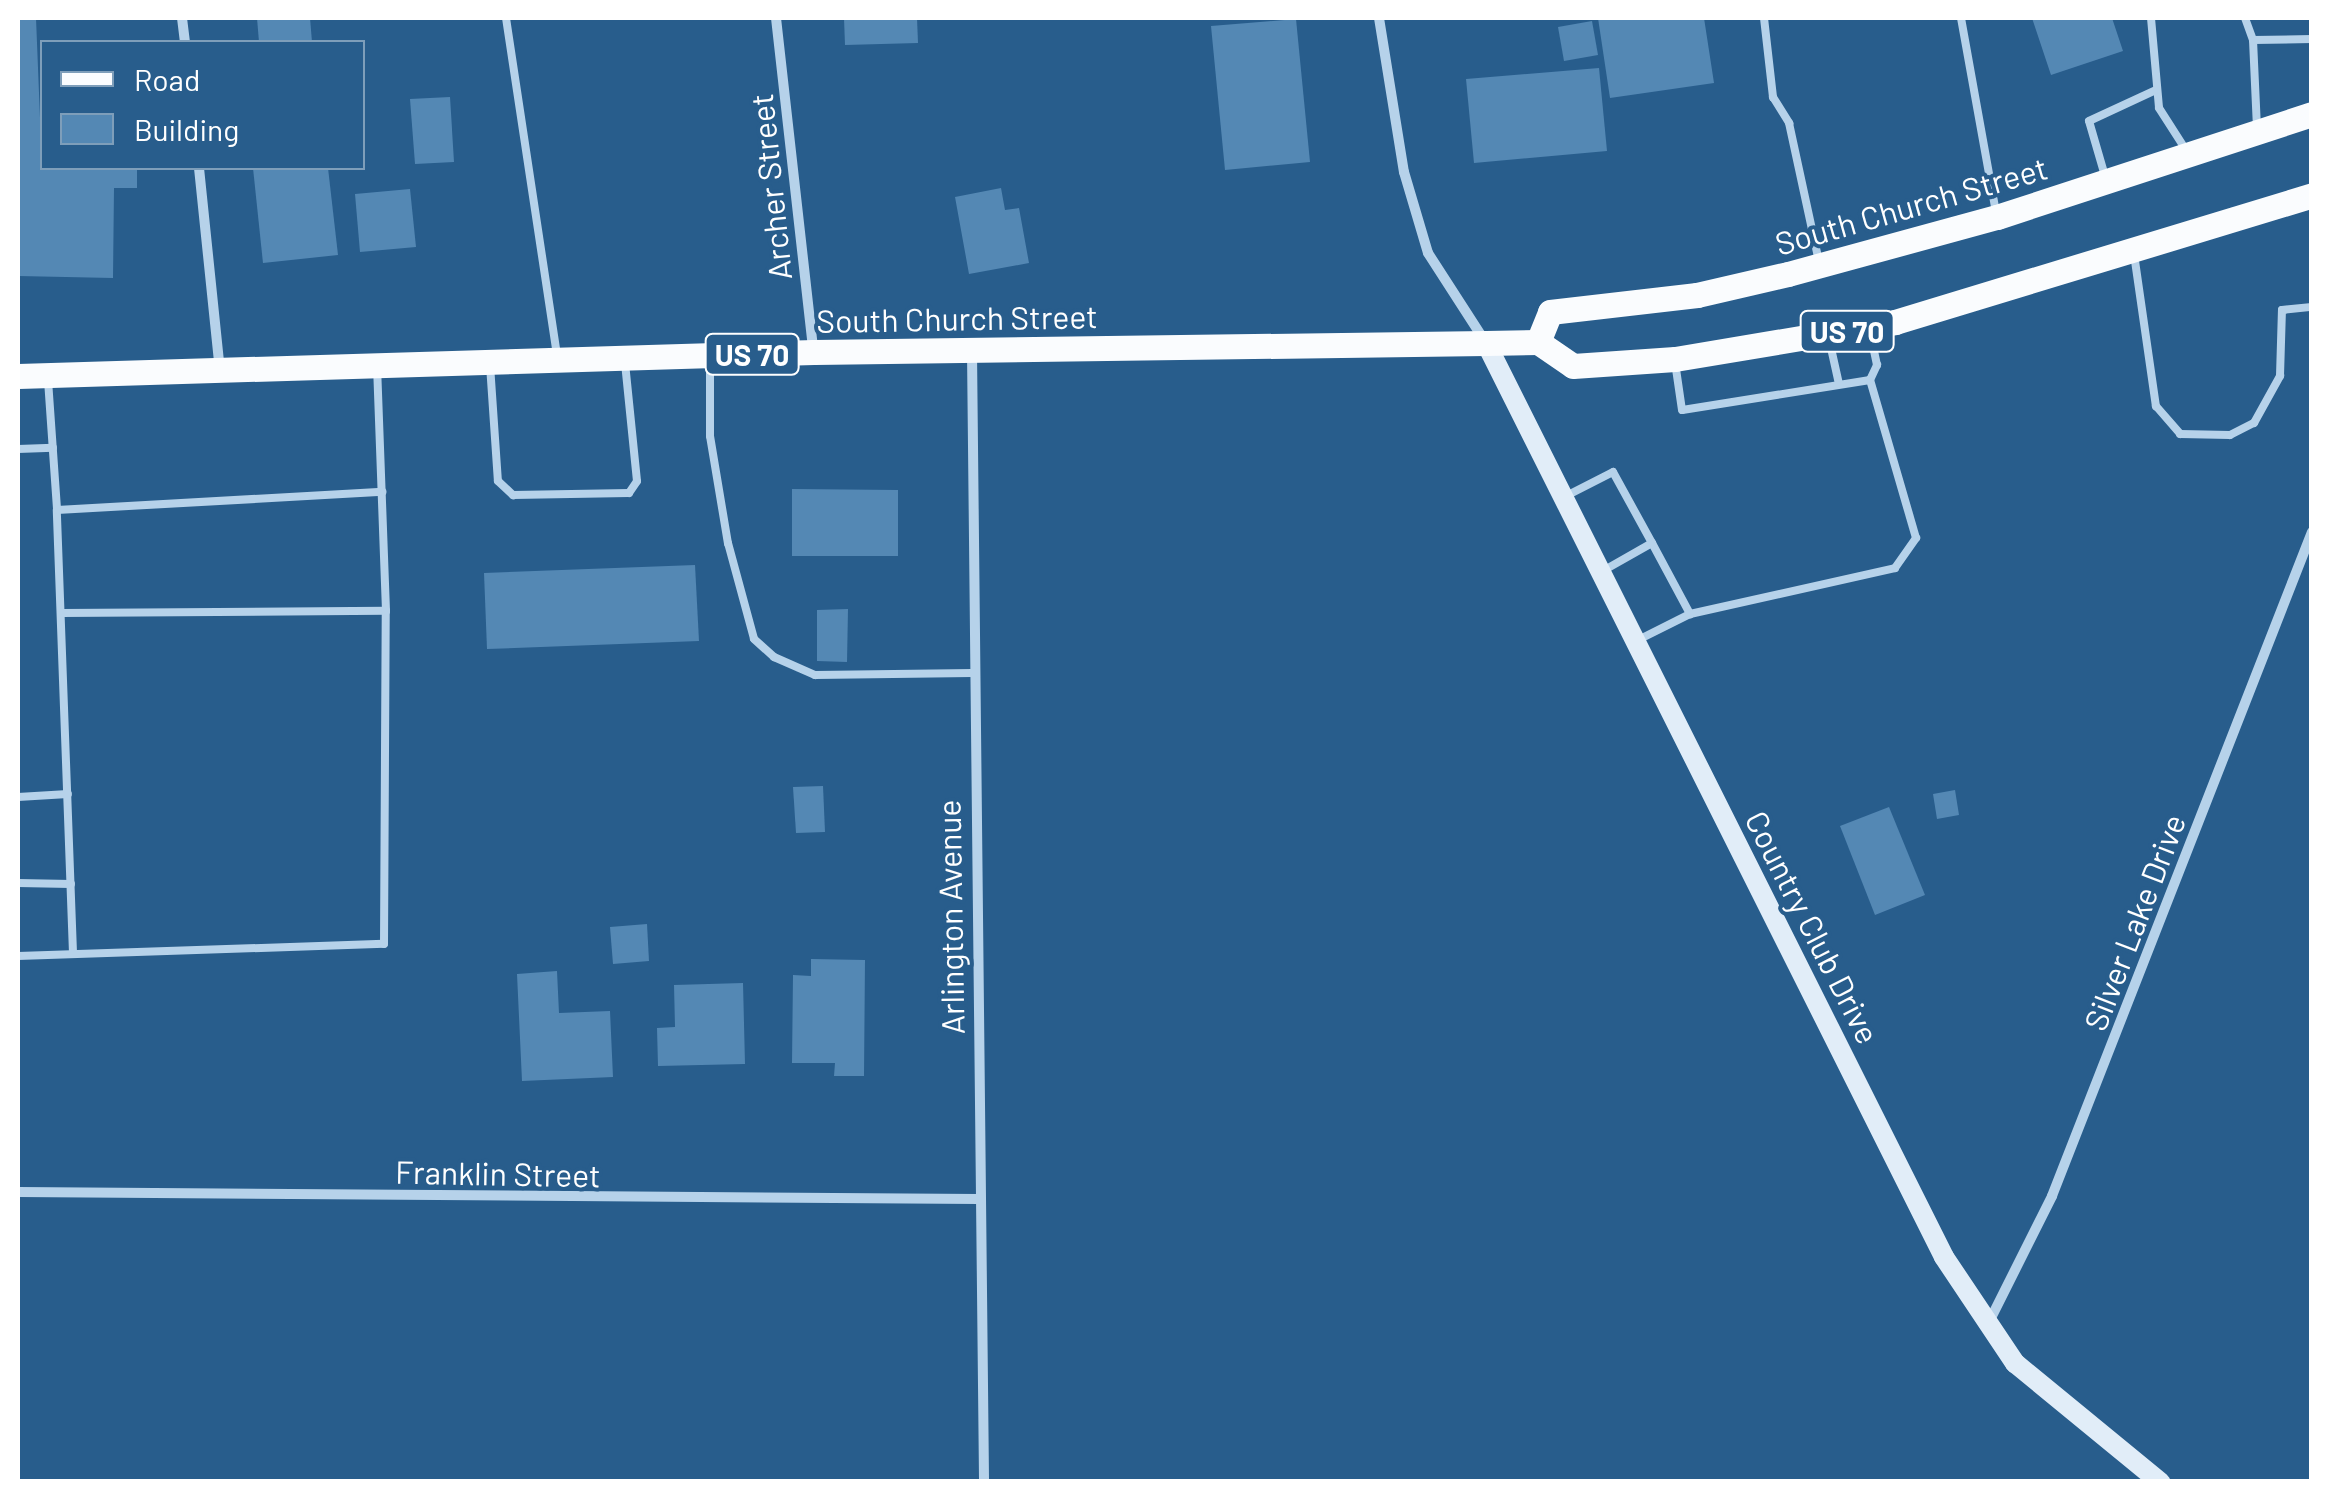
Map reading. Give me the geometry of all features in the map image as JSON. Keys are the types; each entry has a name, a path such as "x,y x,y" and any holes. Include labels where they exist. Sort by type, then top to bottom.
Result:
{"main road":[{"name":"South Church Street","path":"1538,342 1550,312 1698,296 1820,266 1996,217 2312,114"},
{"name":"South Church Street","path":"18,376 814,352 1538,342 1573,366 1675,359 1869,327 2312,195"}],"street":[{"name":"Archer Street","path":"776,18 814,352"},
{"path":"1379,18 1404,172 1428,253 1486,343"},
{"path":"199,170 220,370"},
{"name":"Country Club Drive","path":"1486,343 1944,1258 1987,1325 2044,1391 2160,1482"},
{"name":"Arlington Avenue","path":"972,351 972,672 984,1482"},
{"name":"Silver Lake Drive","path":"1987,1325 2052,1196 2312,532"},
{"name":"Franklin Street","path":"18,1192 978,1199"}],"lane":[{"path":"506,18 558,360"},
{"path":"1764,18 1772,97 1788,124 1820,266"},
{"path":"1962,18 1996,217"},
{"path":"2151,18 2159,108 2188,154"},
{"path":"2245,18 2253,40 2258,132"},
{"path":"2253,40 2312,38"},
{"path":"2107,181 2090,121 2156,90"},
{"path":"2134,249 2156,406 2180,434 2230,436 2254,423 2280,376 2282,310 2312,308"},
{"path":"1636,641 1690,614 1895,568 1916,538 1870,380 1876,365 1869,327"},
{"path":"1828,335 1839,384"},
{"path":"710,355 710,436 728,543 754,639 774,657 816,675 972,672"},
{"path":"490,362 498,481 513,495 629,493 637,481 625,358"},
{"path":"1675,359 1682,410 1870,380"},
{"path":"18,956 384,944 386,611 377,366"},
{"path":"47,376 57,510 73,952"},
{"path":"18,450 53,448"},
{"path":"1564,497 1613,472 1690,614"},
{"path":"57,510 382,492"},
{"path":"1602,572 1652,542"},
{"path":"60,613 386,611"},
{"path":"18,797 68,794"},
{"path":"18,883 71,884"}],"building":[{"path":"18,18 36,18 40,170 137,170 137,188 114,188 113,278 18,276"},
{"path":"257,18 310,18 312,40 259,40"},
{"path":"844,18 917,18 918,43 845,45"},
{"path":"1598,18 1704,18 1714,83 1610,98"},
{"path":"2032,18 2112,18 2123,51 2051,75"},
{"path":"1296,19 1310,162 1225,170 1211,26"},
{"path":"1592,21 1598,55 1564,61 1558,27"},
{"path":"1599,68 1607,151 1474,163 1466,79"},
{"path":"450,97 454,162 415,164 410,99"},
{"path":"253,170 328,170 338,255 263,263"},
{"path":"1001,188 1005,210 1019,208 1029,263 969,274 955,197"},
{"path":"410,189 416,247 360,252 355,194"},
{"path":"792,489 898,490 898,556 792,556"},
{"path":"695,565 699,641 487,649 484,573"},
{"path":"848,609 847,662 817,661 817,610"},
{"path":"823,786 825,832 796,833 793,787"},
{"path":"1955,790 1959,815 1937,819 1933,794"},
{"path":"1889,807 1925,895 1875,915 1840,826"},
{"path":"647,924 649,961 613,964 610,927"},
{"path":"811,959 865,960 864,1076 834,1076 835,1063 792,1063 793,975 811,976"},
{"path":"557,971 559,1013 610,1011 613,1077 522,1081 517,974"},
{"path":"743,983 745,1064 658,1066 657,1028 675,1027 674,985"}]}
